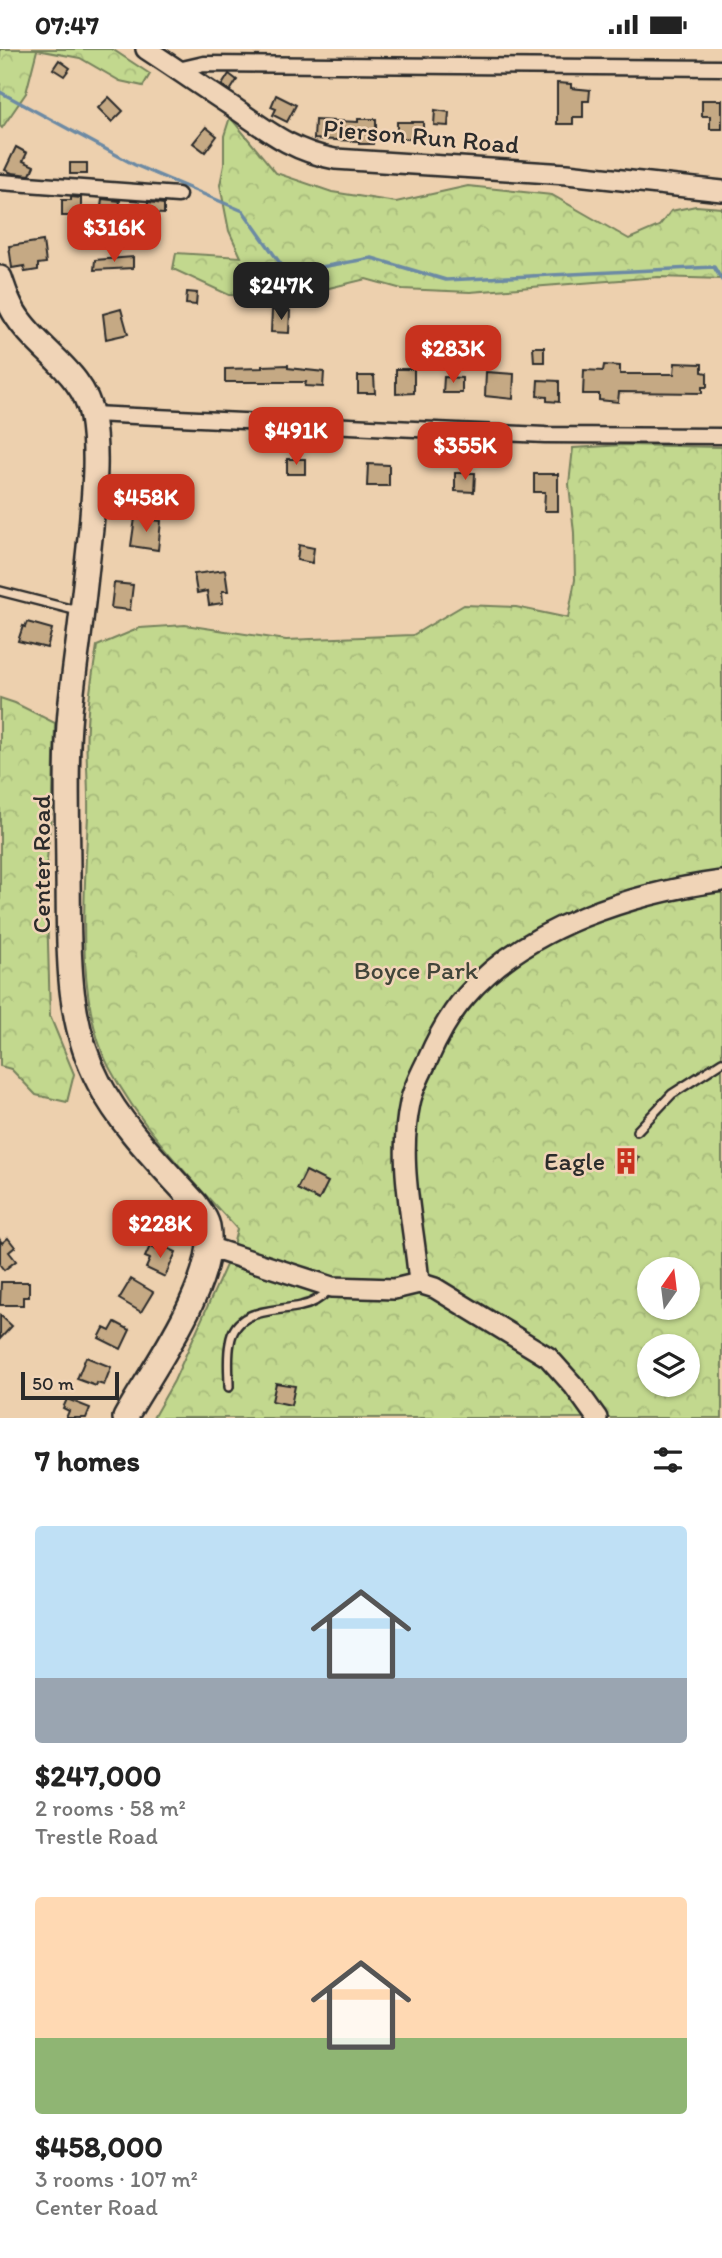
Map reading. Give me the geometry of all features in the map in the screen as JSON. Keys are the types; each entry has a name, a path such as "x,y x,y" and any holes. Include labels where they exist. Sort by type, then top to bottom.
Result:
{"main road":[{"name":"Center Road","path":"0,278 19,321 69,373 92,414 96,447 82,612 69,714 69,961 73,1004 87,1058 99,1084 120,1118 204,1215 208,1227 205,1271 192,1303 125,1418"}],"street":[{"name":"Pierson Run Road","path":"146,49 272,134 313,155 335,159 567,174 722,191"},
{"path":"178,70 204,64 722,68"},
{"path":"0,182 178,195"},
{"path":"92,414 545,435 722,436"},
{"path":"419,1283 408,1209 405,1161 410,1103 441,1029 466,996 488,974 521,949 588,915 647,896 722,881"},
{"path":"208,1247 332,1287 394,1289 419,1283 435,1288 548,1357 574,1386 597,1418"}],"lane":[{"path":"0,591 82,612"},
{"path":"637,1131 672,1094 722,1062"},
{"path":"229,1387 230,1341 235,1327 249,1315 302,1306 321,1299 332,1287"}],"green space":[{"path":"0,49 112,49 150,74 143,86 120,81 80,58 37,50 26,93 2,128"},
{"path":"230,117 276,173 332,192 396,202 468,186 552,195 629,239 659,226 671,211 696,206 722,208 722,279 658,277 470,292 402,289 366,279 296,296 229,295 173,269 176,253 241,257 229,231 220,185 224,165 224,136"},
{"name":"Boyce Park","path":"624,445 722,447 722,1418 153,1418 174,1381 231,1254 237,1229 151,1132 109,1067 98,1040 86,978 84,944 87,736 97,646 140,628 185,625 286,640 413,635 464,605 516,607 568,618 575,580 569,484 573,448"},
{"path":"0,698 55,723 53,793 46,871 50,1016 74,1074 67,1102 36,1095 11,1069 0,1066"}],"building":[{"path":"59,60 70,68 64,76 53,69"},
{"path":"229,74 237,80 230,91 222,85"},
{"path":"557,83 590,90 589,101 583,101 583,117 573,117 573,124 557,124"},
{"path":"276,95 296,105 287,122 273,115 276,109 271,107"},
{"path":"109,97 123,111 112,122 98,108"},
{"path":"702,100 722,100 722,129 710,129 710,116 702,116"},
{"path":"435,110 449,112 448,126 434,125"},
{"path":"358,119 376,119 376,140 373,140 373,144 314,139 315,120 358,122"},
{"path":"397,122 423,122 423,133 418,133 418,139 400,139"},
{"path":"206,127 217,136 205,152 193,143"},
{"path":"16,147 27,153 23,161 34,166 30,175 5,170"},
{"path":"70,163 87,163 87,174 70,174"},
{"path":"71,197 81,198 81,216 62,216 62,200 71,200"},
{"path":"102,199 120,201 118,216 100,214"},
{"path":"148,202 164,204 164,214 147,213"},
{"path":"43,241 46,263 38,264 38,270 25,272 24,266 12,268 9,246"},
{"path":"133,257 133,268 94,270 95,260"},
{"path":"187,292 197,293 196,305 186,304"},
{"path":"121,309 128,334 106,339 103,314"},
{"path":"272,310 290,311 289,333 271,332"},
{"path":"408,334 426,334 425,357 408,356"},
{"path":"533,347 544,347 544,362 534,362"},
{"path":"675,363 702,364 702,372 707,373 707,387 702,387 702,393 619,392 618,402 599,400 599,394 583,394 584,370 603,371 604,365 620,366 620,374 674,374"},
{"path":"288,365 288,368 324,372 323,387 305,386 306,382 225,382 225,369"},
{"path":"396,369 414,369 414,393 396,394"},
{"path":"486,372 514,374 513,399 485,396"},
{"path":"358,376 374,376 375,393 358,393"},
{"path":"444,377 462,378 462,393 443,393"},
{"path":"538,380 559,381 559,402 547,401 547,397 537,396"},
{"path":"287,459 305,459 305,474 287,474"},
{"path":"368,464 389,465 389,486 367,486"},
{"path":"455,473 475,473 474,492 455,491"},
{"path":"534,474 558,474 558,511 544,511 545,492 534,492"},
{"path":"135,518 161,521 158,550 131,546"},
{"path":"299,545 314,548 312,563 297,560"},
{"path":"225,570 228,591 222,591 223,603 209,605 207,591 197,593 194,574"},
{"path":"114,583 133,585 130,610 111,608"},
{"path":"27,622 52,629 47,648 18,641"},
{"name":"Eagle","path":"619,1150 639,1157 633,1173 613,1166"},
{"path":"306,1171 328,1182 319,1200 297,1189"},
{"path":"8,1238 15,1247 9,1252 16,1261 4,1270 0,1265 0,1240 2,1243"},
{"path":"159,1244 176,1252 165,1277 146,1268 150,1259 145,1257 150,1246 156,1249"},
{"path":"131,1279 153,1292 141,1312 119,1299"},
{"path":"1,1282 29,1282 29,1297 23,1297 23,1305 0,1305"},
{"path":"0,1315 12,1326 0,1339"},
{"path":"115,1322 130,1330 121,1349 99,1338 104,1328 110,1331"},
{"path":"86,1357 111,1367 104,1385 97,1383 96,1386 77,1379"},
{"path":"276,1383 295,1386 291,1405 272,1401"},
{"path":"67,1399 90,1408 86,1418 66,1418 69,1411 63,1408"}],"waterway":[{"path":"0,92 135,165 243,211 287,273 372,258 446,280 714,267 722,280"}],"place":[{"name":"Eagle","path":"626,1161"}]}
